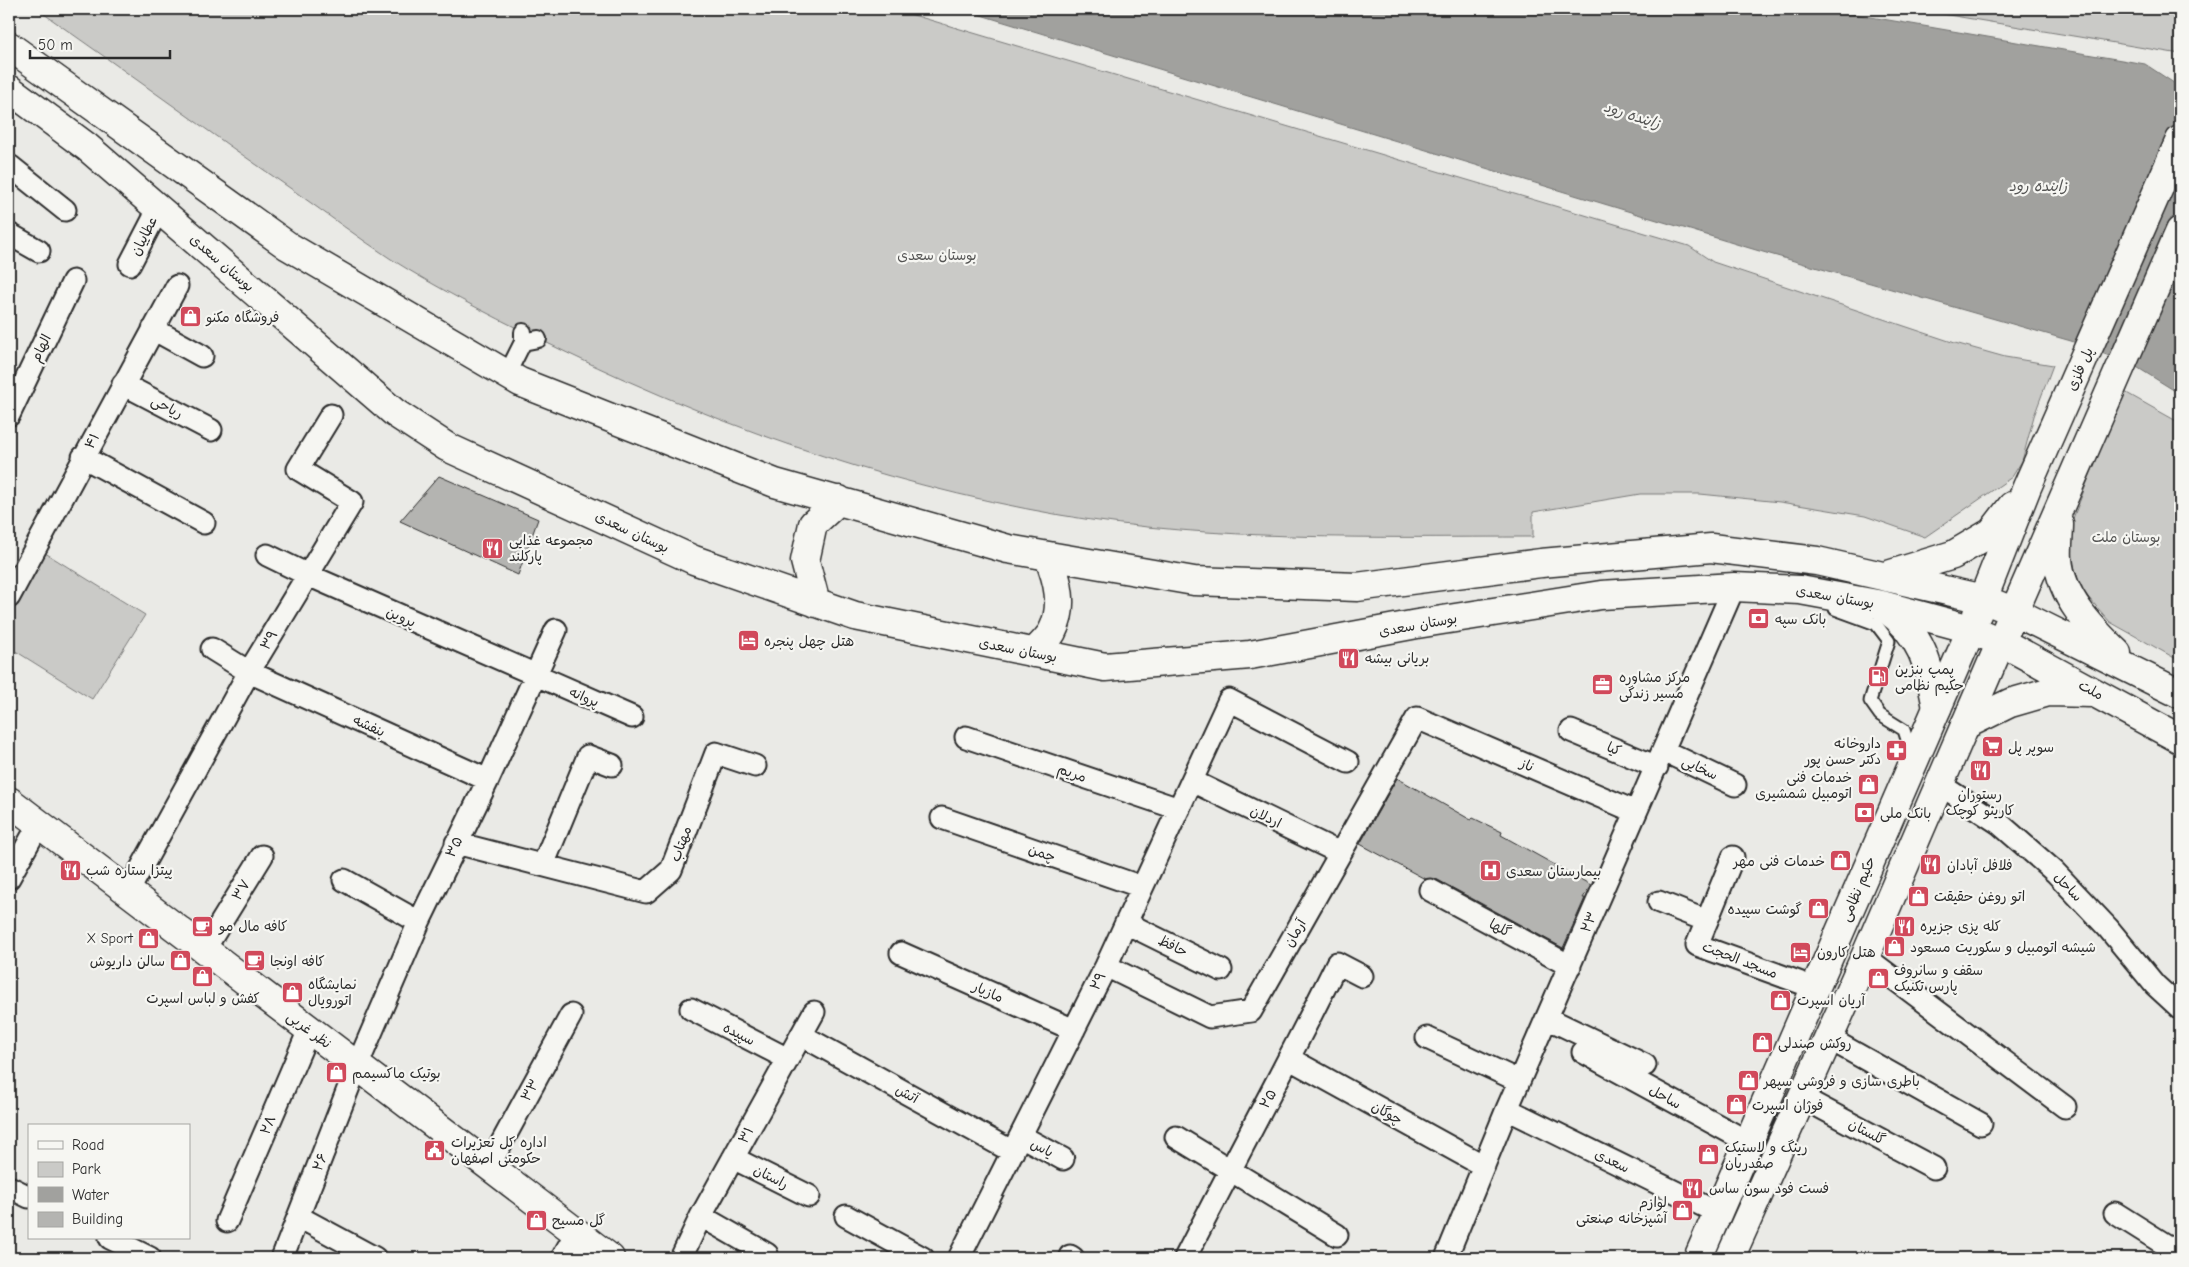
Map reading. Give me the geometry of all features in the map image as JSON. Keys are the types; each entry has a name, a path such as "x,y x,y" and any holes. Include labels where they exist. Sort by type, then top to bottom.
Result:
{"main road":[{"path":"9,46 288,246 520,382 775,482 1008,549 1194,581 1357,587 1541,563 1711,548 1817,561 1983,598 2180,694"},
{"name":"بوستان سعدی","path":"9,89 87,147 395,413 447,447 694,560 855,616 1105,667 1250,655 1417,624 1601,595 1742,588 1800,590 1882,605 1971,630 2001,642"},
{"name":"پل فلزی","path":"1971,630 2027,487 2180,140"},
{"path":"1730,1258 1801,1096 1865,957 2180,231"},
{"path":"1886,576 1953,555 1992,532 2027,487"},
{"path":"816,603 805,561 813,524 839,500"},
{"path":"2060,505 2058,559 2063,584 2088,624 2136,672"},
{"path":"1034,653 1052,632 1060,603 1058,580 1048,556"},
{"path":"1882,605 1902,619 1918,640 1930,674 1937,708"},
{"name":"حکیم نظامی","path":"1698,1258 1971,630"},
{"name":"ملت","path":"2001,642 2180,739"},
{"path":"1965,725 2010,703 2048,692 2096,693"},
{"name":"نظر غربی","path":"9,801 610,1258"}],"street":[{"path":"9,167 64,210"},
{"name":"عطاییان","path":"130,264 159,208"},
{"path":"9,234 39,251"},
{"name":"الهام","path":"9,415 14,388 73,281"},
{"name":"۴۱","path":"9,597 15,567 83,457 177,286"},
{"path":"153,329 202,356"},
{"path":"507,374 528,338"},
{"name":"ریاحی","path":"123,384 211,430"},
{"name":"۳۹","path":"128,892 249,672 352,502 298,469 331,414"},
{"path":"83,457 204,523"},
{"name":"پروین","path":"267,555 536,676"},
{"name":"۲۳","path":"1446,1258 1507,1109 1636,812 1742,588"},
{"name":"۳۵","path":"357,1066 419,922 456,842 488,780 556,630"},
{"name":"بنفشه","path":"212,649 249,672 488,780"},
{"name":"پروانه","path":"536,676 632,717"},
{"name":"۲۹","path":"959,1258 1106,966 1229,700 1348,762"},
{"name":"ناز","path":"1417,718 1636,812"},
{"name":"آرمان","path":"1106,966 1210,1017 1251,1011 1417,718"},
{"name":"کیا","path":"1571,730 1661,759"},
{"name":"مریم","path":"966,737 1179,809"},
{"name":"مهتاب","path":"456,842 646,892 671,870 716,753 755,766"},
{"path":"543,865 588,756 612,765"},
{"name":"سخایی","path":"1661,759 1735,785"},
{"name":"اردلان","path":"1192,781 1340,853"},
{"name":"ساحل","path":"1939,784 2000,824 2055,872 2108,928 2155,985 2180,1008"},
{"name":"چمن","path":"942,818 1142,887"},
{"path":"9,878 39,824"},
{"name":"۳۷","path":"204,950 262,856"},
{"name":"مسجد الحجت","path":"1733,857 1697,946 1815,988"},
{"path":"344,880 419,922"},
{"name":"گلها","path":"1430,890 1570,966"},
{"path":"1659,902 1707,921"},
{"name":"حافظ","path":"1126,923 1221,970"},
{"name":"مازیار","path":"901,953 1074,1030"},
{"path":"1865,957 2065,1107"},
{"name":"۲۵","path":"1185,1258 1229,1170 1290,1060 1337,963 1362,976"},
{"name":"سپیده","path":"690,1009 788,1059"},
{"name":"۳۱","path":"681,1258 701,1216 814,1012"},
{"name":"۳۳","path":"489,1166 571,1015"},
{"path":"1547,1018 1645,1065"},
{"name":"۲۸","path":"226,1221 309,1030"},
{"name":"آتش","path":"801,1036 1017,1144"},
{"path":"1427,1038 1519,1081"},
{"path":"1828,1038 1981,1124"},
{"name":"ساحل","path":"1582,1052 1748,1142"},
{"name":"چوگان","path":"1290,1060 1484,1166"},
{"name":"۲۶","path":"282,1258 357,1066"},
{"name":"گلستان","path":"1801,1096 1934,1168"},
{"name":"سعدی","path":"1507,1109 1718,1213"},
{"path":"1176,1137 1337,1235"},
{"name":"یاس","path":"1017,1144 1063,1159"},
{"name":"راستان","path":"733,1158 809,1196"},
{"path":"9,1187 28,1196"},
{"path":"2115,1213 2177,1252"},
{"path":"701,1216 767,1254"},
{"path":"846,1216 923,1258"},
{"path":"299,1217 375,1258"},
{"path":"562,1258 576,1233"},
{"path":"117,1240 150,1258"}],"lane":[{"path":"1742,588 1853,614 1876,624 1889,641 1870,701 1880,715 1904,730 1910,749 1907,774"}],"green space":[{"name":"بوستان سعدی","path":"37,9 893,9 1689,246 1713,262 1955,343 2005,357 2053,365 2034,416 2022,461 2012,477 1925,537 1865,516 1780,502 1700,494 1640,494 1533,512 1533,537 1355,537 1237,534 1119,524 1060,515 992,502 924,485 857,467 791,445 661,395 597,367 517,328 444,290 391,259"},
{"path":"1913,9 2180,9 2180,54"},
{"name":"بوستان ملت","path":"2123,391 2180,423 2180,661 2110,622 2081,589 2070,552 2072,521"},
{"path":"42,551 145,615 92,699 9,647 9,604"}],"water":[{"name":"زاینده رود","path":"961,9 1824,9 2145,64 2180,87 2180,394 2135,366 2071,341 1756,250"}],"building":[{"name":"مجموعه غذایی پارکلند","path":"439,476 538,519 518,575 400,521"},
{"name":"بیمارستان سعدی","path":"1397,778 1471,820 1473,818 1502,832 1501,835 1591,885 1583,898 1585,898 1563,948 1436,879 1425,879 1360,844"}],"place":[{"name":"فروشگاه مکنو","path":"190,317"},
{"name":"مجموعه غذایی پارکلند","path":"493,548"},
{"name":"بانک سپه","path":"1759,619"},
{"name":"هتل چهل پنجره","path":"748,641"},
{"name":"بریانی بیشه","path":"1349,658"},
{"name":"پمپ بنزین حکیم نظامی","path":"1879,677"},
{"name":"مرکز مشاوره مسیر زندگی","path":"1603,685"},
{"name":"سوپر پل","path":"1992,747"},
{"name":"داروخانه دکتر حسن پور","path":"1897,751"},
{"name":"رستوران کارینو کوچک","path":"1980,771"},
{"name":"خدمات فنی اتومبیل شمشیری","path":"1868,785"},
{"name":"بانک ملی","path":"1864,813"},
{"name":"خدمات فنی مهر","path":"1841,861"},
{"name":"فلافل آبادان","path":"1931,865"},
{"name":"پیتزا ستاره شب","path":"70,870"},
{"name":"بیمارستان سعدی","path":"1490,871"},
{"name":"اتو روغن حقیقت","path":"1918,896"},
{"name":"گوشت سپیده","path":"1818,909"},
{"name":"کافه مال مو","path":"203,926"},
{"name":"کله پزی جزیره","path":"1904,926"},
{"name":"X Sport","path":"149,938"},
{"name":"شیشه اتومبیل و سکوریت مسعود","path":"1894,947"},
{"name":"هتل کارون","path":"1801,952"},
{"name":"سالن داریوش","path":"181,961"},
{"name":"کافه اونجا","path":"254,961"},
{"name":"کفش و لباس اسپرت","path":"203,976"},
{"name":"سقف و سانروف پارس تکنیک","path":"1878,978"},
{"name":"نمایشگاه اتورویال","path":"292,992"},
{"name":"آریان اسپرت","path":"1781,1000"},
{"name":"روکش صندلی","path":"1762,1043"},
{"name":"بوتیک ماکسیمم","path":"336,1073"},
{"name":"باطری سازی و فروشی سپهر","path":"1748,1081"},
{"name":"فوژان اسپرت","path":"1736,1105"},
{"name":"اداره کل تعزیرات حکومتی اصفهان","path":"435,1150"},
{"name":"رینگ و لاستیک صفدریان","path":"1709,1155"},
{"name":"فست فود سون ساس","path":"1693,1188"},
{"name":"لوازم آشپزخانه صنعتی","path":"1683,1210"},
{"name":"گل مسیح","path":"536,1220"}]}
